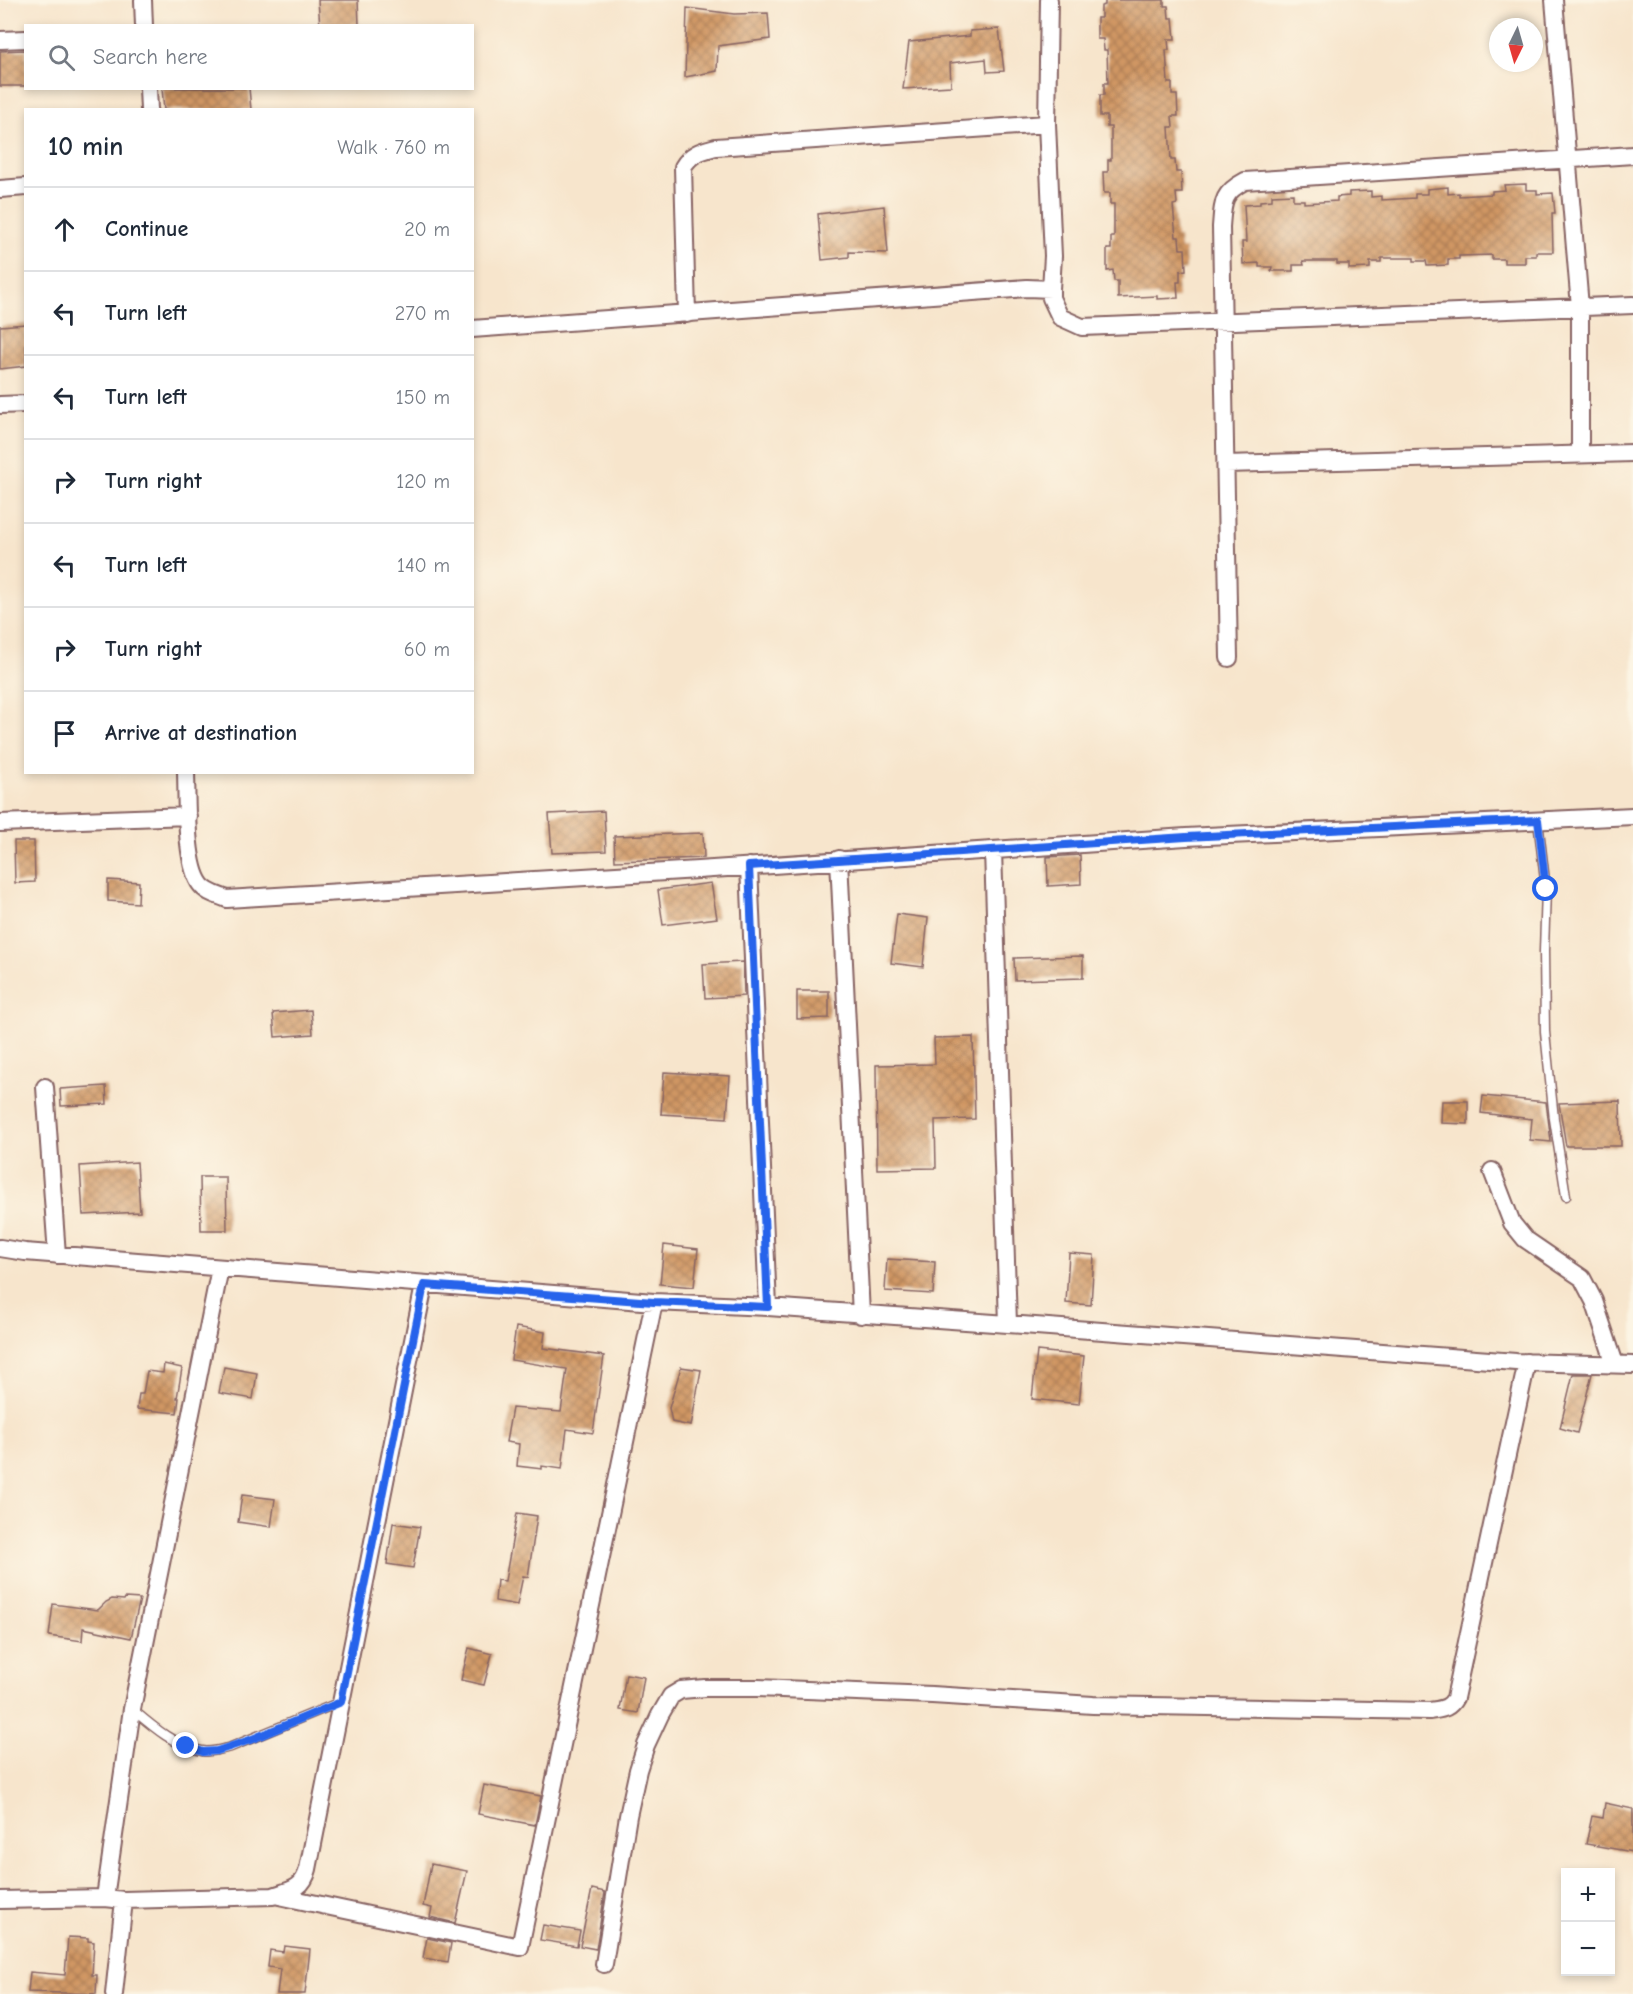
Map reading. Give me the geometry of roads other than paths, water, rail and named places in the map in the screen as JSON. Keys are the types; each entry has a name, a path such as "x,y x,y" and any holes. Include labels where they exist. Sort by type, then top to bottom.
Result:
{"street":[{"path":"143,0 144,24"},
{"path":"1049,0 1047,124 1053,256 1051,298 1060,317 1083,327 1633,304"},
{"path":"1554,0 1580,307 1580,453"},
{"path":"0,40 24,39"},
{"path":"148,90 149,108"},
{"path":"687,314 683,167 688,158 697,152 716,147 1047,124"},
{"path":"1229,658 1221,226 1222,207 1225,197 1232,188 1245,181 1633,155"},
{"path":"0,189 24,187"},
{"path":"474,329 1027,288 1051,289"},
{"path":"0,405 24,404"},
{"path":"1226,464 1633,453"},
{"path":"186,774 193,868 201,885 212,893 227,898 1186,837 1633,816"},
{"path":"0,823 188,816"},
{"path":"993,850 1008,1324"},
{"path":"839,859 861,1315"},
{"path":"749,866 768,1307"},
{"path":"45,1087 57,1255"},
{"path":"1492,1171 1512,1222 1525,1239 1582,1278 1598,1311 1615,1364"},
{"path":"0,1248 57,1255 654,1302 768,1307 1527,1362 1633,1365"},
{"path":"105,1898 132,1708 220,1268"},
{"path":"277,1895 294,1890 306,1878 424,1285"},
{"path":"0,1900 105,1898 124,1900 277,1895 520,1947 654,1302"},
{"path":"604,1964 628,1816 638,1770 646,1745 670,1696 681,1690 758,1688 1093,1704 1445,1709 1452,1704 1455,1698 1527,1362"},
{"path":"114,1994 124,1900"}],"lane":[{"path":"1538,820 1546,889 1545,1032 1554,1119 1566,1196"},
{"path":"132,1708 168,1737 203,1752 231,1747 341,1702"}]}
